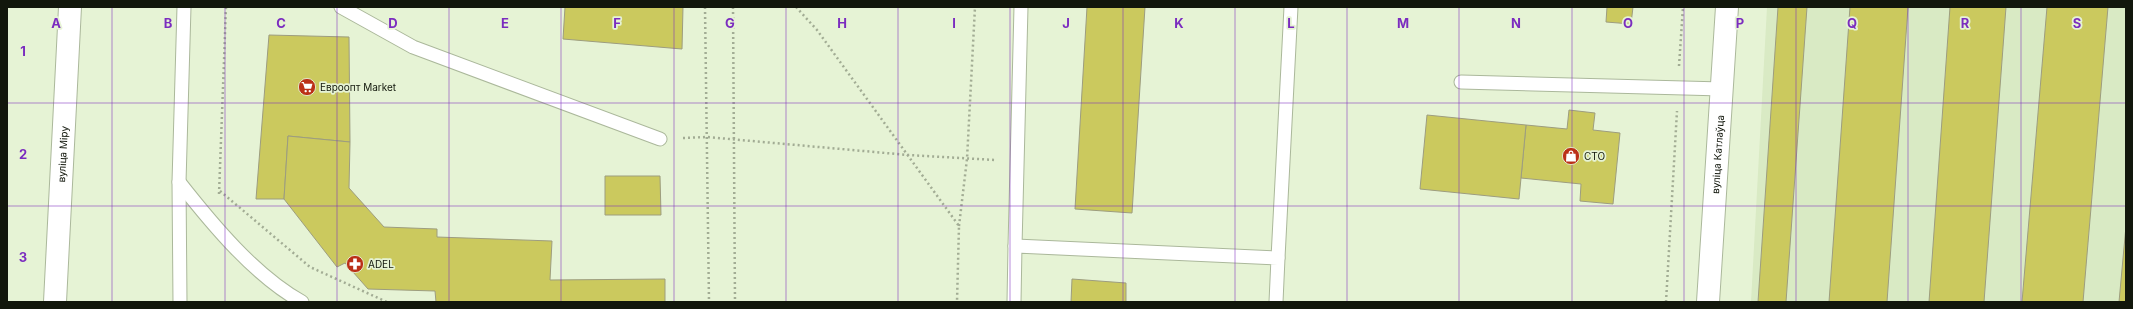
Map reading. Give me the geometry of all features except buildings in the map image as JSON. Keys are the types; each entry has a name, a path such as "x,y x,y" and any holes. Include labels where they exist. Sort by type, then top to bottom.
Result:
{"street":[{"name":"вуліца Міру","path":"55,302 70,7"},
{"name":"вуліца Катлаўца","path":"1708,302 1727,7"}],"lane":[{"path":"180,302 179,182 184,7"},
{"path":"341,7 413,47 660,139"},
{"path":"1014,302 1021,7"},
{"path":"1276,302 1291,7"},
{"path":"1461,82 1722,89"},
{"path":"179,182 218,231 284,292 302,302"},
{"path":"1016,246 1278,258"}],"path":[{"path":"218,231 226,7"},
{"path":"705,7 709,302"},
{"path":"733,7 735,302"},
{"path":"796,7 817,30 958,226"},
{"path":"957,302 958,226 967,159 975,7"},
{"path":"1666,302 1683,7"},
{"path":"660,139 707,137 908,155 1017,162"},
{"path":"220,190 310,267 387,302"}],"shaded area":[{"path":"1767,7 2126,7 2126,302 1751,302"}],"place":[{"name":"Евроопт Market","path":"307,87"},
{"name":"СТО","path":"1571,156"},
{"name":"ADEL","path":"355,264"}]}
